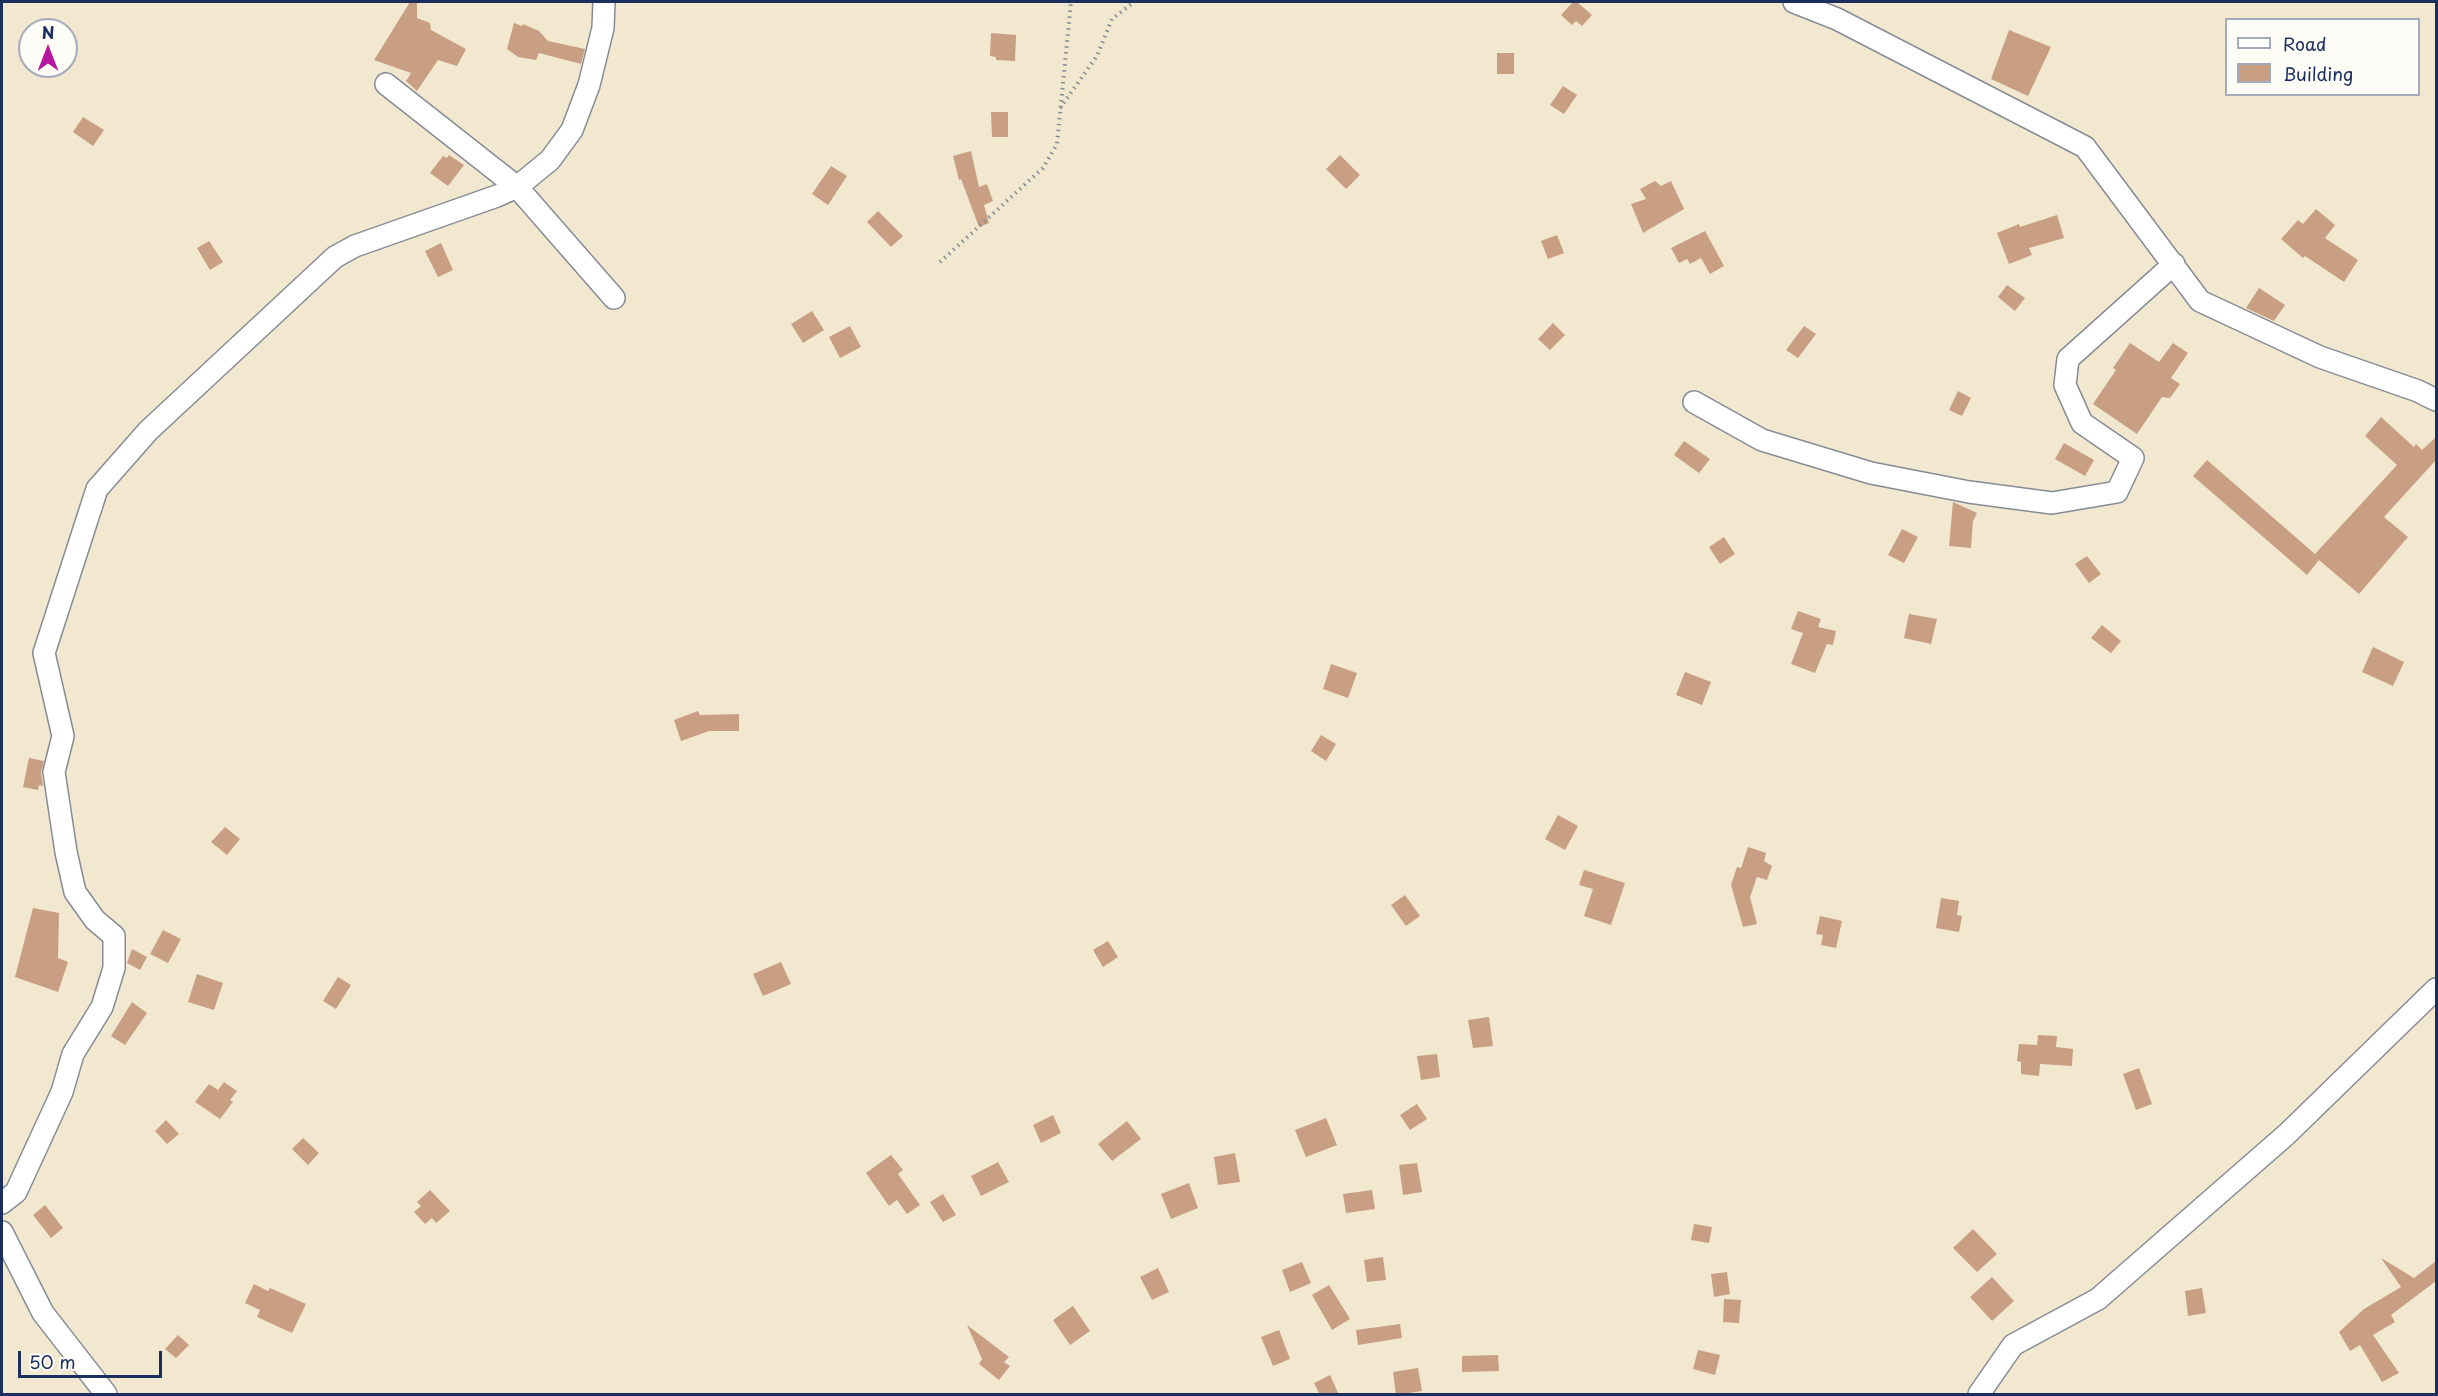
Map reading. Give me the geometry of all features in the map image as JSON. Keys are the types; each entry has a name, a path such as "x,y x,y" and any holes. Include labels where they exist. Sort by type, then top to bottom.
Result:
{"street":[{"path":"2,1203 16,1192 62,1092 73,1054 102,1007 114,968 114,936 95,920 75,892 54,772 63,736 44,652 97,489 148,431 335,257 355,246 517,187 550,160 572,130 592,74 603,28 604,2"},
{"path":"1794,2 1837,19 2085,147 2200,301 2320,357 2418,391 2436,400"},
{"path":"386,84 517,187 614,298"},
{"path":"1694,402 1762,440 1870,473 1969,492 2052,503 2116,492 2133,458 2082,423 2065,385 2068,359 2174,264"},
{"path":"1978,1395 2013,1344 2098,1299 2287,1134 2436,989"},
{"path":"2,1232 43,1313 106,1395"}],"path":[{"path":"940,262 1043,168 1057,144 1071,2"},
{"path":"1060,109 1097,56 1112,19 1134,2"}],"building":[{"path":"410,2 417,2 417,18 430,23 431,30 466,49 457,66 438,60 417,91 406,81 411,73 374,60"},
{"path":"1573,2 1577,2 1592,15 1582,26 1576,21 1572,25 1561,15"},
{"path":"514,23 539,31 548,41 585,49 581,64 539,53 536,60 518,57 507,49"},
{"path":"2009,30 2051,47 2028,96 1991,79"},
{"path":"991,33 1016,35 1015,61 996,60 996,57 990,56"},
{"path":"1497,53 1514,53 1514,74 1497,74"},
{"path":"1563,86 1577,95 1564,114 1550,105"},
{"path":"991,112 1008,112 1008,137 992,137"},
{"path":"83,117 104,130 93,146 73,132"},
{"path":"971,151 979,187 987,184 993,201 984,205 989,223 979,227 961,179 959,180 953,156"},
{"path":"449,155 464,165 448,186 430,173 443,156 447,158"},
{"path":"1340,155 1360,175 1346,189 1326,169"},
{"path":"831,166 847,176 828,205 812,194"},
{"path":"1655,181 1661,186 1671,181 1684,209 1643,233 1631,204 1646,199 1640,189"},
{"path":"2316,209 2335,225 2325,238 2358,260 2344,282 2305,256 2303,258 2281,239 2298,220 2303,224"},
{"path":"878,211 903,236 891,247 867,222"},
{"path":"2057,215 2064,238 2029,248 2032,255 2009,264 1997,233 2019,224 2020,227"},
{"path":"1705,231 1724,266 1710,274 1701,258 1690,264 1687,259 1679,263 1671,248"},
{"path":"1557,235 1564,253 1548,259 1541,241"},
{"path":"209,241 223,262 210,270 197,248"},
{"path":"441,243 453,270 438,277 425,251"},
{"path":"2007,285 2025,298 2015,311 1998,297"},
{"path":"2259,288 2285,305 2274,321 2246,308"},
{"path":"812,311 824,330 803,343 791,324"},
{"path":"1553,323 1565,335 1550,350 1538,339"},
{"path":"850,326 861,347 840,358 829,337"},
{"path":"1804,326 1816,334 1798,358 1786,350"},
{"path":"2130,343 2159,362 2173,343 2188,353 2171,378 2180,384 2170,398 2162,397 2137,434 2093,404 2116,370 2113,368"},
{"path":"1958,391 1971,398 1962,416 1949,410"},
{"path":"2381,417 2414,447 2416,444 2422,450 2436,437 2436,460 2384,517 2408,537 2359,594 2319,560 2307,575 2193,476 2207,460 2315,554 2397,465 2365,436"},
{"path":"1684,441 1710,459 1699,473 1674,455"},
{"path":"2064,443 2094,460 2085,476 2055,459"},
{"path":"1953,502 1977,513 1973,521 1971,548 1949,546"},
{"path":"1902,529 1918,537 1904,563 1888,555"},
{"path":"1724,537 1735,554 1720,564 1709,547"},
{"path":"2087,556 2101,574 2089,583 2075,564"},
{"path":"1798,611 1821,619 1818,627 1836,631 1833,645 1827,644 1815,673 1791,664 1803,633 1791,629"},
{"path":"1909,614 1937,619 1931,644 1904,638"},
{"path":"2102,625 2121,641 2111,653 2091,638"},
{"path":"2373,647 2404,662 2393,686 2362,672"},
{"path":"1331,664 1357,673 1348,698 1323,689"},
{"path":"1685,672 1711,682 1702,705 1676,695"},
{"path":"698,711 700,715 739,714 739,731 709,731 681,741 674,720"},
{"path":"1321,735 1336,744 1326,761 1311,751"},
{"path":"29,758 44,761 41,773 43,786 39,785 38,790 23,787"},
{"path":"1558,815 1578,826 1565,850 1545,839"},
{"path":"225,827 240,839 227,855 211,842"},
{"path":"1748,847 1766,853 1764,861 1772,866 1767,880 1757,877 1750,897 1757,924 1743,927 1731,885 1737,867 1741,868"},
{"path":"1584,870 1625,883 1611,925 1584,916 1593,889 1579,885"},
{"path":"1405,895 1420,916 1406,926 1391,905"},
{"path":"1941,898 1959,901 1957,915 1962,916 1959,932 1936,928"},
{"path":"33,908 59,913 58,958 68,962 58,992 15,977"},
{"path":"1820,916 1842,921 1836,948 1821,945 1823,935 1816,934"},
{"path":"163,930 181,939 168,963 150,954"},
{"path":"1108,941 1118,957 1103,967 1093,950"},
{"path":"132,949 147,957 140,970 127,963"},
{"path":"781,962 791,984 763,996 753,974"},
{"path":"197,974 223,983 214,1010 188,1002"},
{"path":"338,977 351,985 336,1009 323,1001"},
{"path":"132,1002 147,1013 125,1045 111,1036"},
{"path":"1489,1017 1493,1046 1473,1048 1468,1020"},
{"path":"2038,1035 2057,1036 2056,1047 2073,1049 2072,1066 2040,1064 2039,1076 2021,1074 2021,1062 2017,1061 2019,1044 2037,1045"},
{"path":"1437,1054 1440,1077 1421,1080 1417,1056"},
{"path":"2139,1068 2152,1104 2136,1110 2123,1074"},
{"path":"224,1082 237,1091 230,1100 233,1102 220,1119 195,1102 209,1084 218,1090"},
{"path":"1417,1104 1427,1119 1410,1130 1400,1115"},
{"path":"1053,1115 1061,1133 1041,1143 1033,1125"},
{"path":"1326,1118 1337,1145 1306,1157 1295,1130"},
{"path":"166,1120 179,1134 167,1144 155,1131"},
{"path":"1127,1121 1141,1139 1112,1161 1098,1144"},
{"path":"303,1138 319,1153 308,1165 292,1149"},
{"path":"1235,1153 1240,1182 1218,1185 1214,1157"},
{"path":"891,1155 903,1170 898,1174 920,1205 907,1214 897,1200 889,1206 866,1173"},
{"path":"998,1162 1009,1182 981,1196 971,1176"},
{"path":"1417,1163 1422,1192 1403,1195 1399,1165"},
{"path":"1189,1183 1198,1208 1171,1219 1161,1194"},
{"path":"430,1190 450,1211 436,1223 432,1218 425,1224 414,1212 421,1206 417,1202"},
{"path":"1372,1190 1375,1209 1346,1213 1343,1194"},
{"path":"943,1194 956,1215 943,1222 930,1202"},
{"path":"45,1205 63,1228 51,1238 33,1215"},
{"path":"1694,1224 1712,1227 1709,1243 1691,1240"},
{"path":"1973,1229 1997,1254 1977,1272 1953,1248"},
{"path":"1383,1257 1386,1280 1367,1282 1364,1260"},
{"path":"2381,1258 2414,1278 2436,1261 2436,1281 2391,1315 2395,1322 2373,1335 2399,1373 2382,1382 2360,1345 2350,1351 2339,1332 2364,1309 2401,1287"},
{"path":"1302,1262 1311,1283 1290,1292 1282,1270"},
{"path":"1158,1268 1169,1292 1152,1300 1140,1277"},
{"path":"1727,1272 1730,1294 1714,1297 1711,1274"},
{"path":"1992,1277 2014,1301 1992,1321 1970,1297"},
{"path":"254,1284 268,1291 270,1288 306,1304 292,1333 257,1317 260,1310 245,1303"},
{"path":"1329,1285 1350,1319 1332,1330 1312,1295"},
{"path":"2202,1288 2206,1313 2188,1316 2185,1291"},
{"path":"1724,1299 1741,1300 1739,1323 1723,1322"},
{"path":"1073,1306 1090,1331 1070,1345 1053,1320"},
{"path":"1400,1324 1402,1338 1358,1345 1356,1330"},
{"path":"967,1325 1009,1357 1004,1362 1010,1366 999,1380 979,1364 982,1359"},
{"path":"1279,1330 1290,1359 1273,1366 1261,1337"},
{"path":"178,1335 189,1345 176,1358 165,1349"},
{"path":"1698,1350 1720,1355 1715,1375 1693,1369"},
{"path":"1498,1355 1499,1371 1462,1372 1462,1356"},
{"path":"1418,1368 1422,1391 1396,1395 1393,1372"},
{"path":"1330,1375 1339,1395 1320,1395 1314,1383"}]}
